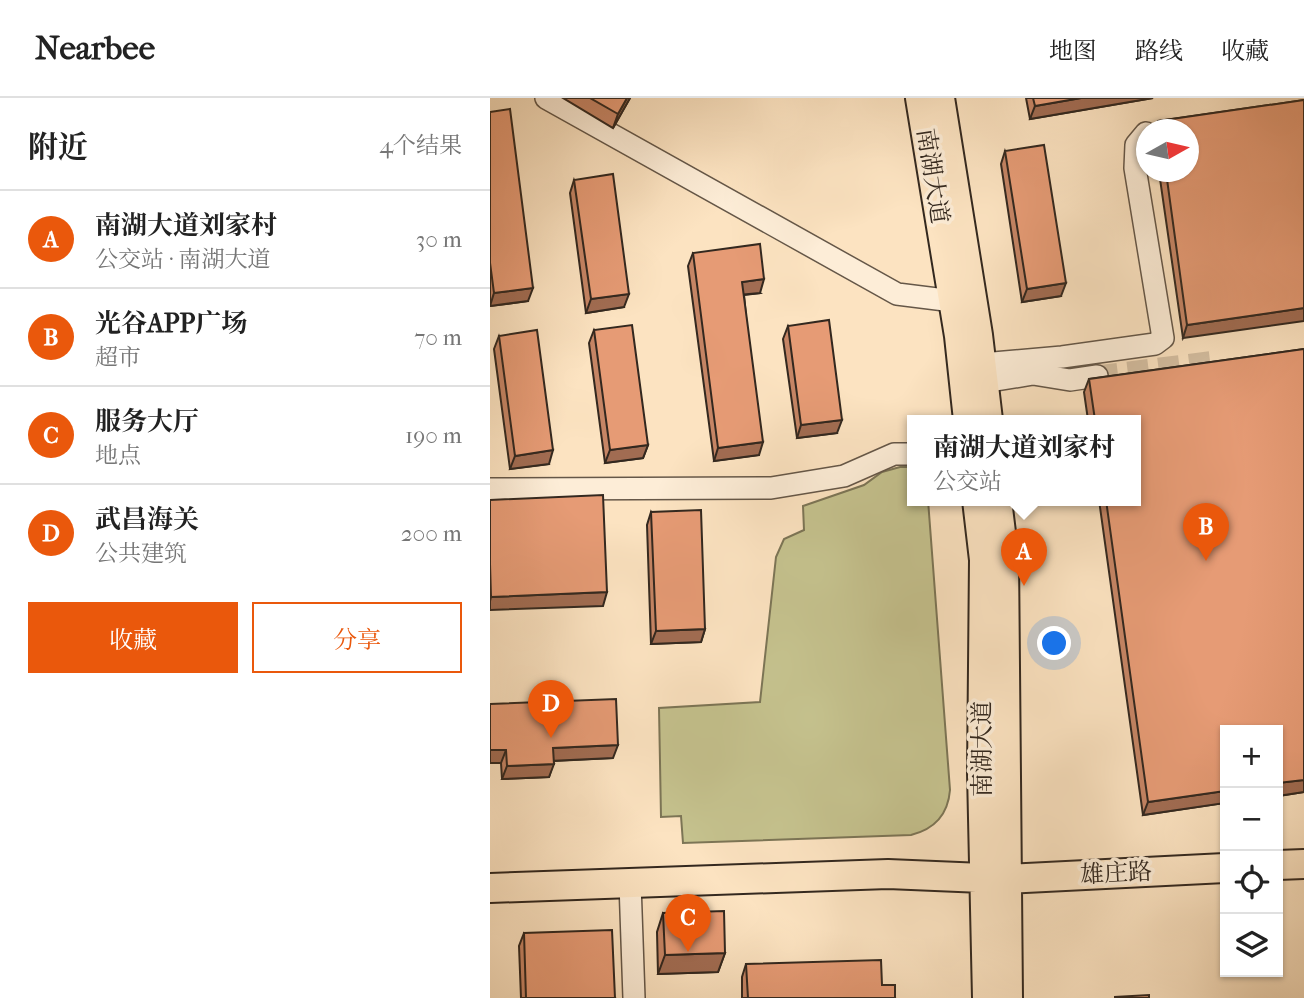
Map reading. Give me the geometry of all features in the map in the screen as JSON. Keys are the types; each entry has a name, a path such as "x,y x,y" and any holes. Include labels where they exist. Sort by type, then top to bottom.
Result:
{"main road":[{"name":"南湖大道","path":"920,98 963,300 983,373 987,415"},
{"name":"南湖大道","path":"940,98 963,300 968,415"},
{"name":"南湖大道","path":"978,506 984,560 982,774 1008,998"},
{"name":"南湖大道","path":"987,998 995,878 1004,557 998,506"},
{"path":"1283,865 1304,864"},
{"name":"雄庄路","path":"490,888 888,874 995,878 1220,868"}],"street":[{"path":"546,98 897,294 963,300"},
{"path":"1136,145 1136,174"},
{"path":"983,373 1155,344 1163,338 1137,182"},
{"path":"983,373 1033,374 1070,380 1097,376"},
{"path":"490,489 771,488 844,476 894,454 907,454"},
{"path":"630,883 634,998"}],"shaded area":[{"path":"907,467 907,506 928,506 950,790 943,814 927,829 911,835 683,843 681,816 661,817 659,708 760,702 776,557 784,539 804,530 803,506 864,485 882,472"}],"building":[{"path":"590,98 627,98 618,114"},
{"path":"1033,98 1081,98 1035,106"},
{"path":"1304,100 1304,308 1187,325 1167,182 1199,182 1199,119 1172,119"},
{"path":"510,109 533,288 494,293 490,263 490,112"},
{"path":"1044,145 1066,283 1027,289 1005,151"},
{"path":"613,174 629,294 591,299 574,180"},
{"path":"760,244 764,279 742,282 763,442 718,448 693,253"},
{"path":"829,320 842,420 801,425 788,326"},
{"path":"632,325 648,445 610,450 594,330"},
{"path":"537,330 553,450 515,456 499,336"},
{"path":"1304,349 1304,780 1283,782 1283,725 1220,725 1220,792 1148,802 1107,506 1141,506 1141,415 1094,415 1089,379"},
{"path":"603,495 607,592 491,597 490,500"},
{"path":"701,510 705,629 656,631 651,512"},
{"path":"616,699 618,745 553,748 554,764 507,766 506,750 490,750 490,704"},
{"path":"724,911 725,953 665,955 663,913"},
{"path":"612,930 615,998 526,998 524,933"},
{"path":"881,960 882,985 895,985 895,998 748,998 746,964"},
{"path":"1149,995 1149,998 1115,998 1115,997"}],"tunnel":[{"path":"1097,376 1216,361"}],"place":[{"name":"光谷APP广场","path":"1206,561"},
{"name":"南湖大道刘家村","path":"1024,586"},
{"name":"武昌海关","path":"551,738"},
{"name":"服务大厅","path":"688,952"}]}
